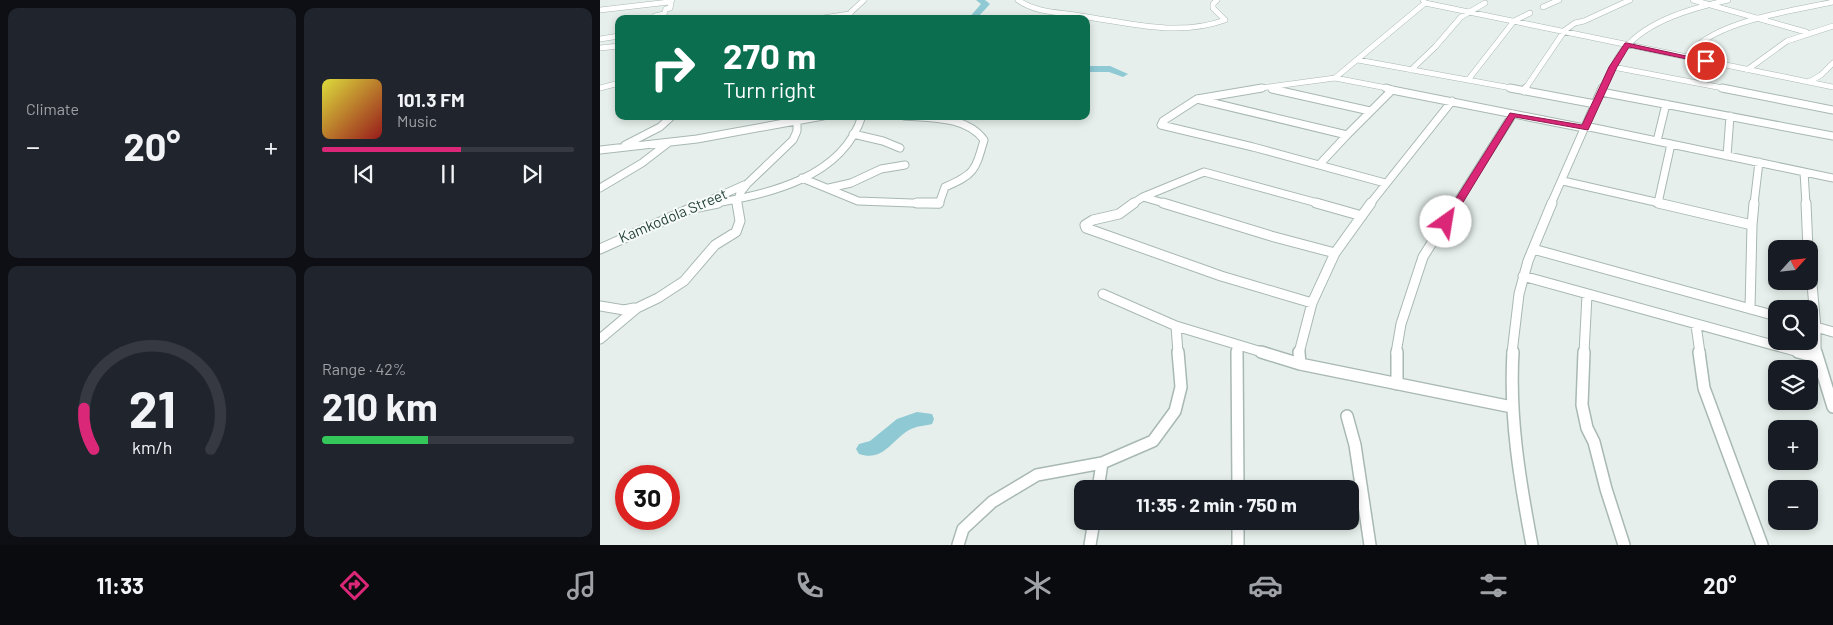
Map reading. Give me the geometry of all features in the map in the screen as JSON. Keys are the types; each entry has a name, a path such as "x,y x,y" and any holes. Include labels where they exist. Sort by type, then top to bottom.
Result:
{"street":[{"path":"850,15 864,0"},
{"path":"1018,0 1028,6 1072,15"},
{"path":"1090,17 1125,24 1178,28 1208,26 1225,20 1213,8 1213,4 1217,0"},
{"path":"1543,7 1559,0"},
{"path":"1524,91 1564,31 1575,23 1582,22 1630,0"},
{"path":"1692,0 1806,32"},
{"path":"1532,545 1523,504 1512,407 1514,325 1522,276 1595,104 1613,67 1627,45 1648,29 1674,16 1708,4 1728,0"},
{"path":"600,10 671,1 670,8 660,15"},
{"path":"1334,78 1358,60 1422,1 1514,22 1833,87"},
{"path":"1688,57 1693,48 1726,29 1755,18 1833,2"},
{"path":"1411,70 1435,48 1459,20 1485,3"},
{"path":"1468,80 1514,22 1530,13"},
{"path":"1747,70 1779,44 1806,32 1833,26"},
{"path":"600,39 615,37"},
{"path":"600,48 615,46"},
{"path":"1358,60 1595,104"},
{"path":"1809,82 1821,75 1833,63"},
{"path":"1613,67 1833,110"},
{"path":"1385,183 1161,125 1163,121 1197,100 1213,95 1334,78 1671,144 1833,178"},
{"path":"600,88 615,85"},
{"path":"1266,87 1370,111"},
{"path":"1319,165 1393,89"},
{"path":"1601,92 1833,136"},
{"path":"1197,100 1347,136"},
{"path":"1300,364 1299,348 1312,303 1335,253 1385,183 1452,102"},
{"path":"1656,141 1666,104"},
{"path":"1397,384 1396,356 1401,324 1423,257 1513,114"},
{"path":"1727,156 1730,116"},
{"path":"618,148 655,130 667,120"},
{"path":"600,150 668,142 791,120"},
{"path":"600,339 636,308 672,290 690,275 715,245 736,232 740,221 737,198 747,184 793,140 797,131 797,120"},
{"path":"693,208 770,190 802,178 836,157 853,134 860,120"},
{"path":"802,178 829,188 842,196 869,203 940,203 945,187 963,179 976,167 984,140 979,131 965,125 944,120"},
{"path":"853,134 883,141 900,148"},
{"path":"600,188 642,163 668,142"},
{"path":"1658,203 1671,144"},
{"path":"1750,309 1752,225 1758,162"},
{"path":"829,188 860,180 881,169 906,166"},
{"path":"1312,303 1221,276 1085,227 1090,221 1123,212 1143,197 1204,172 1362,216"},
{"path":"1804,172 1808,240"},
{"path":"1562,181 1752,225"},
{"name":"Kamkodola Street","path":"600,249 747,184"},
{"path":"1143,197 1271,236 1335,253"},
{"path":"1533,249 1768,314"},
{"path":"1522,276 1816,357"},
{"path":"1103,294 1176,326 1321,370 1512,407"},
{"path":"1587,295 1582,405 1587,428 1594,442 1606,489 1624,545"},
{"path":"600,306 624,310 636,308"},
{"path":"1696,325 1704,388 1762,545"},
{"path":"958,545 963,529 992,502 1037,476 1102,463 1152,441 1175,411 1182,387 1176,326"},
{"path":"1818,328 1833,332"},
{"path":"1237,345 1238,480"},
{"path":"1815,350 1833,407"},
{"path":"1347,416 1355,445 1370,545"},
{"path":"1099,480 1102,463"},
{"path":"1090,545 1092,530"},
{"path":"1238,530 1238,545"}],"waterway":[{"path":"975,15 986,4 980,0"},
{"path":"1090,69 1110,69 1123,74"},
{"path":"866,449 874,449 904,424 917,419 925,419"}],"route":[{"path":"1446,222 1513,114 1584,128 1613,67 1627,45 1706,61"}]}
